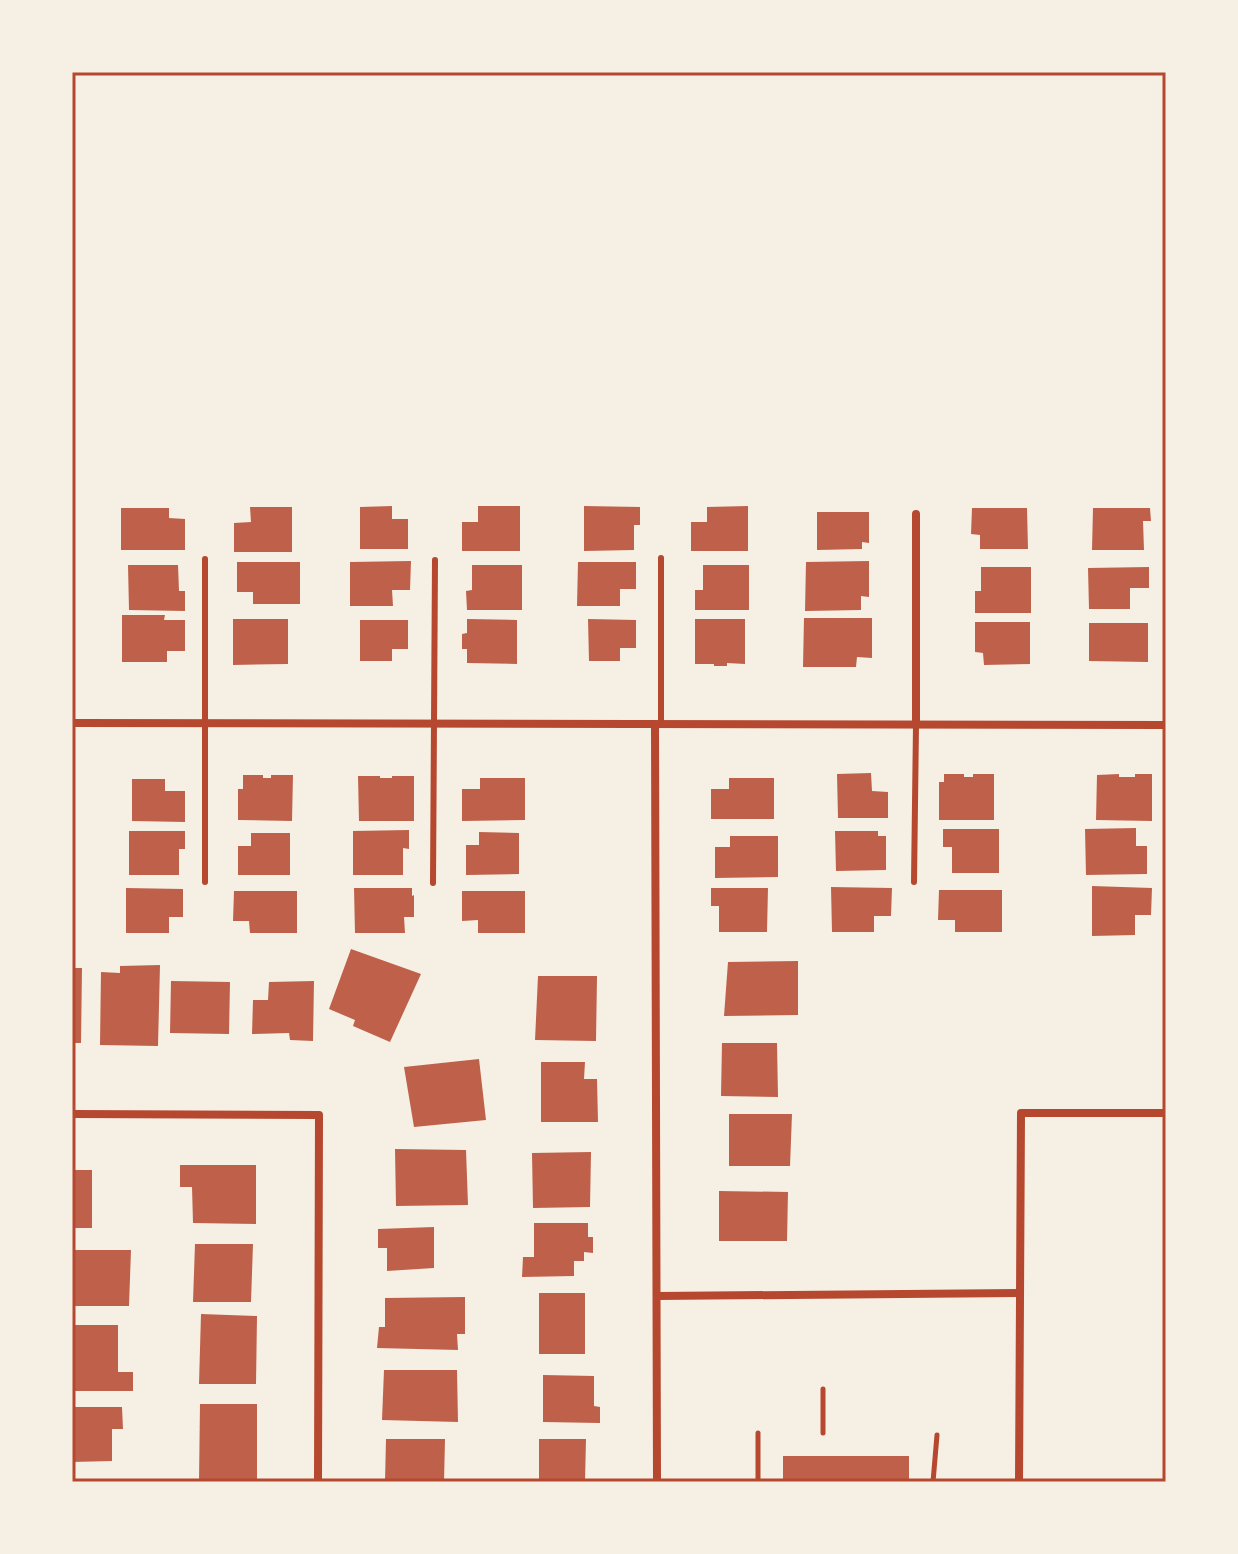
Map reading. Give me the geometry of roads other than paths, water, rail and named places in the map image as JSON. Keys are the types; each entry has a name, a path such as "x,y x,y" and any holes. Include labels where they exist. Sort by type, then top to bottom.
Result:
{"street":[{"path":"916,514 916,725"},
{"path":"72,723 1166,725"},
{"path":"657,1482 658,725"},
{"path":"1019,1482 1021,1113 1166,1113"},
{"path":"72,1114 319,1115 318,1482"},
{"path":"657,1296 1019,1293"}],"lane":[{"path":"658,725 661,558"},
{"path":"205,559 205,882"},
{"path":"433,883 435,560"},
{"path":"914,882 916,725"}]}
